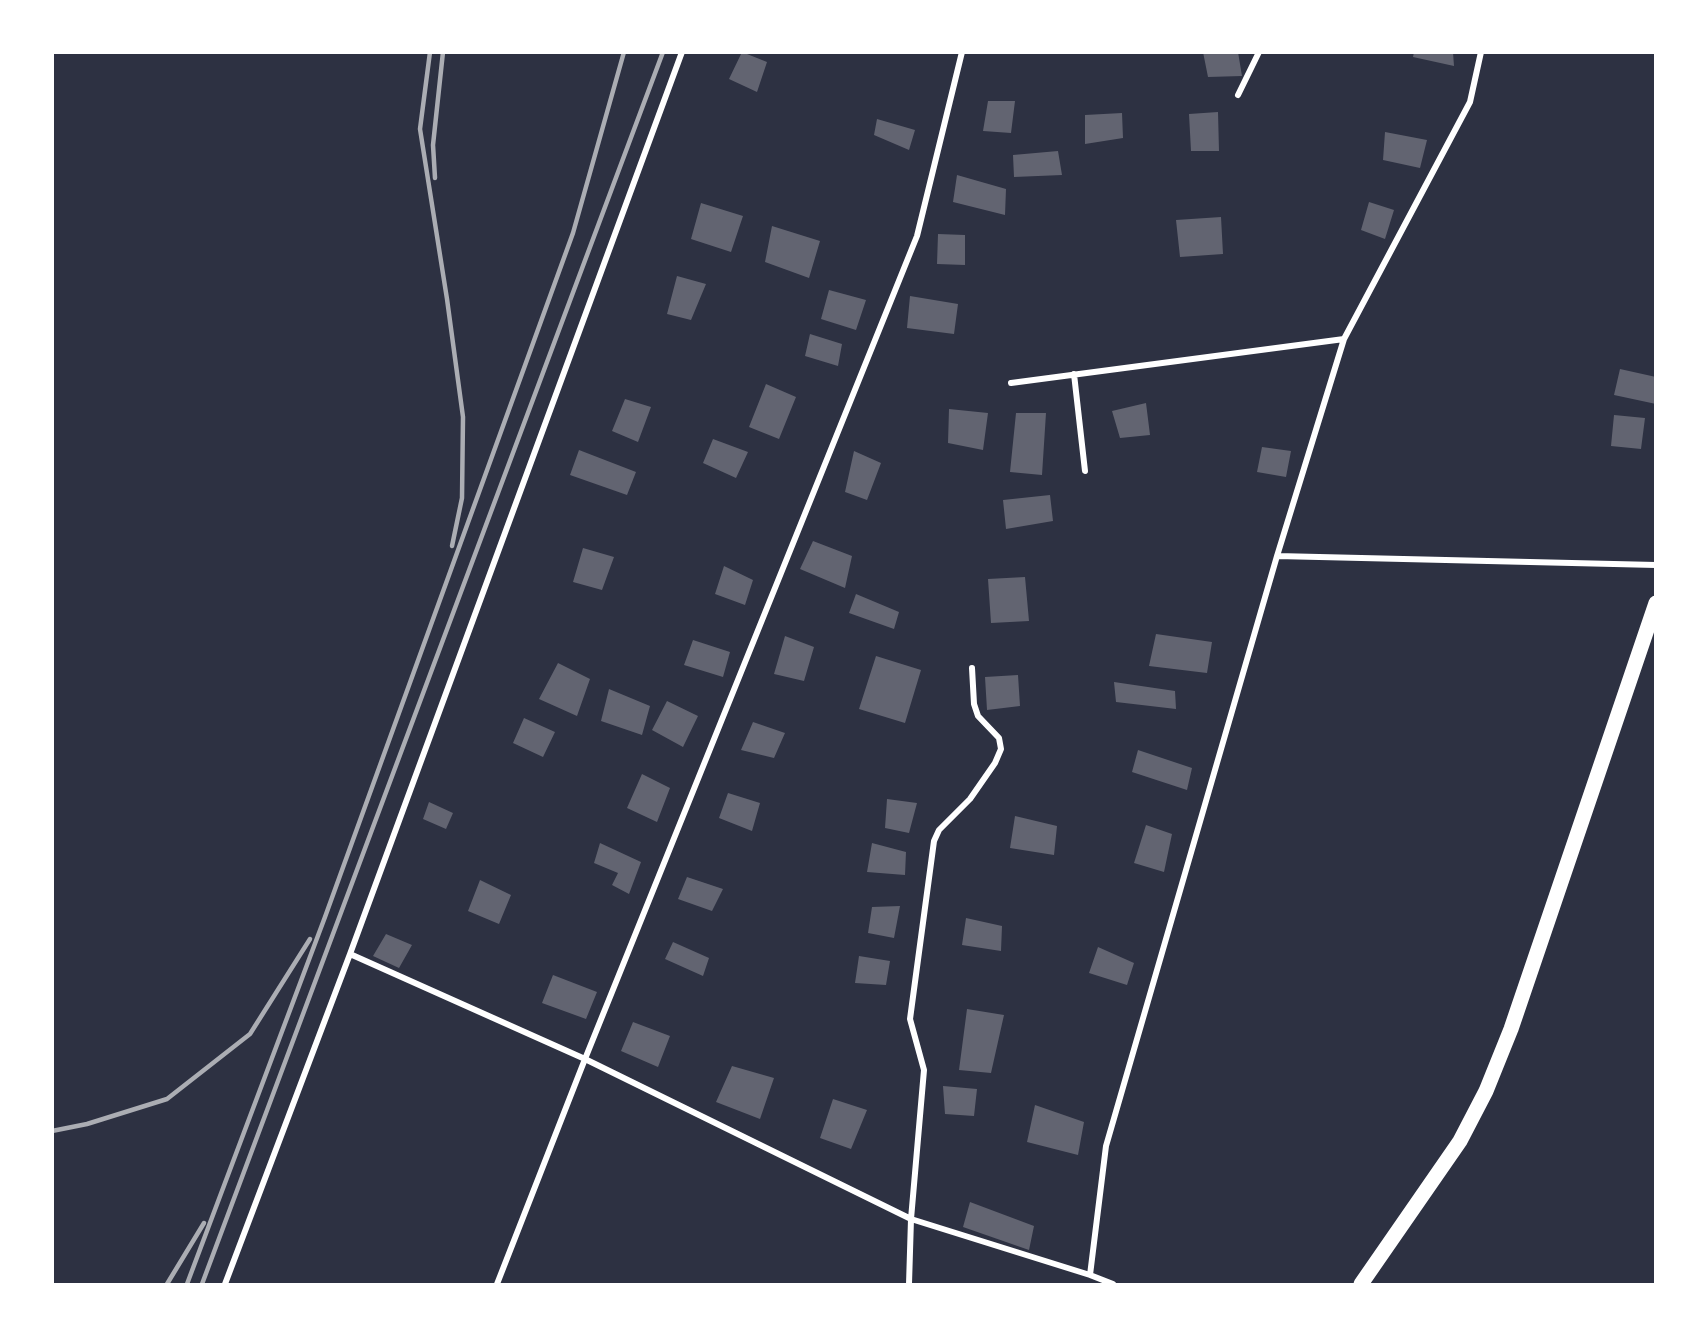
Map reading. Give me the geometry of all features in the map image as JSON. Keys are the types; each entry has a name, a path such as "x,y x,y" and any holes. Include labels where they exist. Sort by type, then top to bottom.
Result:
{"main road":[{"path":"1361,1284 1460,1142 1486,1091 1511,1029 1656,603"}],"street":[{"path":"225,1284 350,954 682,52"},
{"path":"497,1284 585,1059 917,236 962,52"},
{"path":"1238,95 1259,52"},
{"path":"1090,1275 1106,1146 1277,556 1344,339 1470,102 1481,52"},
{"path":"1011,382 1344,339"},
{"path":"1074,374 1085,471"},
{"path":"1277,556 1656,565"},
{"path":"909,1284 911,1220 924,1070 910,1019 934,841 939,830 970,799 1001,749 999,738 978,716 974,704 972,668"},
{"path":"350,954 585,1059 911,1220 1113,1284"}],"building":[{"path":"742,52 767,62 757,92 729,79"},
{"path":"1203,52 1238,52 1242,76 1208,77"},
{"path":"1414,52 1453,52 1454,66 1413,57"},
{"path":"988,101 1015,101 1011,133 983,131"},
{"path":"1218,112 1219,151 1191,151 1189,114"},
{"path":"1122,113 1123,138 1085,144 1085,115"},
{"path":"877,119 915,130 909,150 874,135"},
{"path":"1385,132 1427,140 1420,168 1383,160"},
{"path":"1058,151 1062,175 1014,177 1013,155"},
{"path":"957,175 1006,189 1005,215 953,202"},
{"path":"1369,202 1394,210 1385,239 1361,230"},
{"path":"701,203 743,216 731,252 691,239"},
{"path":"1221,217 1223,254 1180,257 1176,220"},
{"path":"772,226 820,241 809,278 765,262"},
{"path":"938,234 965,235 965,265 937,264"},
{"path":"677,276 706,284 691,320 667,314"},
{"path":"829,290 866,300 856,330 821,319"},
{"path":"910,296 958,304 954,334 907,328"},
{"path":"810,334 842,344 838,366 805,356"},
{"path":"1620,369 1656,377 1656,404 1614,395"},
{"path":"766,384 796,397 779,439 749,427"},
{"path":"625,399 651,407 638,442 612,431"},
{"path":"1146,403 1150,435 1120,438 1112,411"},
{"path":"949,409 988,413 983,450 948,443"},
{"path":"1016,413 1046,413 1042,475 1010,472"},
{"path":"1614,415 1645,418 1641,449 1611,446"},
{"path":"713,439 748,452 736,478 703,463"},
{"path":"1262,447 1291,451 1286,477 1257,472"},
{"path":"579,450 636,472 627,495 570,475"},
{"path":"854,451 881,463 867,500 845,492"},
{"path":"1050,495 1053,521 1006,529 1003,500"},
{"path":"813,541 852,556 845,588 800,569"},
{"path":"583,548 614,557 602,590 573,582"},
{"path":"724,566 753,580 745,605 715,594"},
{"path":"1025,577 1029,621 991,623 988,579"},
{"path":"856,594 899,612 894,629 849,613"},
{"path":"1156,634 1212,642 1207,673 1149,666"},
{"path":"785,636 814,647 804,681 774,674"},
{"path":"693,640 730,652 723,677 684,665"},
{"path":"876,656 921,670 905,723 859,709"},
{"path":"558,663 590,679 577,716 539,699"},
{"path":"1018,675 1020,706 987,710 985,677"},
{"path":"1114,682 1175,691 1176,709 1116,702"},
{"path":"609,689 650,706 642,735 601,721"},
{"path":"667,701 698,716 683,747 652,730"},
{"path":"524,718 555,732 543,757 513,743"},
{"path":"753,722 785,733 774,758 741,750"},
{"path":"1138,750 1192,768 1187,790 1132,772"},
{"path":"642,774 670,788 657,822 627,808"},
{"path":"728,793 760,803 752,831 719,818"},
{"path":"887,799 917,803 909,833 885,828"},
{"path":"429,802 453,813 446,829 423,819"},
{"path":"1015,816 1057,826 1054,855 1010,848"},
{"path":"1146,825 1172,834 1164,872 1134,863"},
{"path":"600,843 641,862 629,894 612,885 618,873 594,863"},
{"path":"872,843 906,852 905,875 867,872"},
{"path":"687,877 723,889 712,911 678,899"},
{"path":"480,880 511,895 499,924 468,911"},
{"path":"900,906 894,938 868,933 872,907"},
{"path":"966,918 1002,926 1001,951 962,945"},
{"path":"386,934 412,945 399,968 373,956"},
{"path":"673,942 709,958 703,976 665,959"},
{"path":"1098,947 1134,963 1127,985 1089,973"},
{"path":"859,956 890,961 886,985 855,983"},
{"path":"553,975 597,992 586,1019 542,1003"},
{"path":"967,1009 1004,1015 991,1073 959,1070"},
{"path":"633,1022 670,1036 658,1067 621,1051"},
{"path":"732,1066 774,1078 760,1119 716,1102"},
{"path":"943,1086 977,1089 974,1116 945,1114"},
{"path":"833,1099 867,1110 851,1149 820,1138"},
{"path":"1035,1105 1084,1122 1078,1155 1027,1142"},
{"path":"970,1202 1034,1226 1029,1250 963,1227"}],"railway":[{"path":"430,52 420,129 463,417 462,498 452,546"},
{"path":"435,178 433,145 443,52"},
{"path":"187,1284 325,917 573,233 624,52"},
{"path":"202,1284 663,52"},
{"path":"52,1131 87,1124 167,1099 250,1034 310,939"},
{"path":"167,1284 204,1223"}]}
